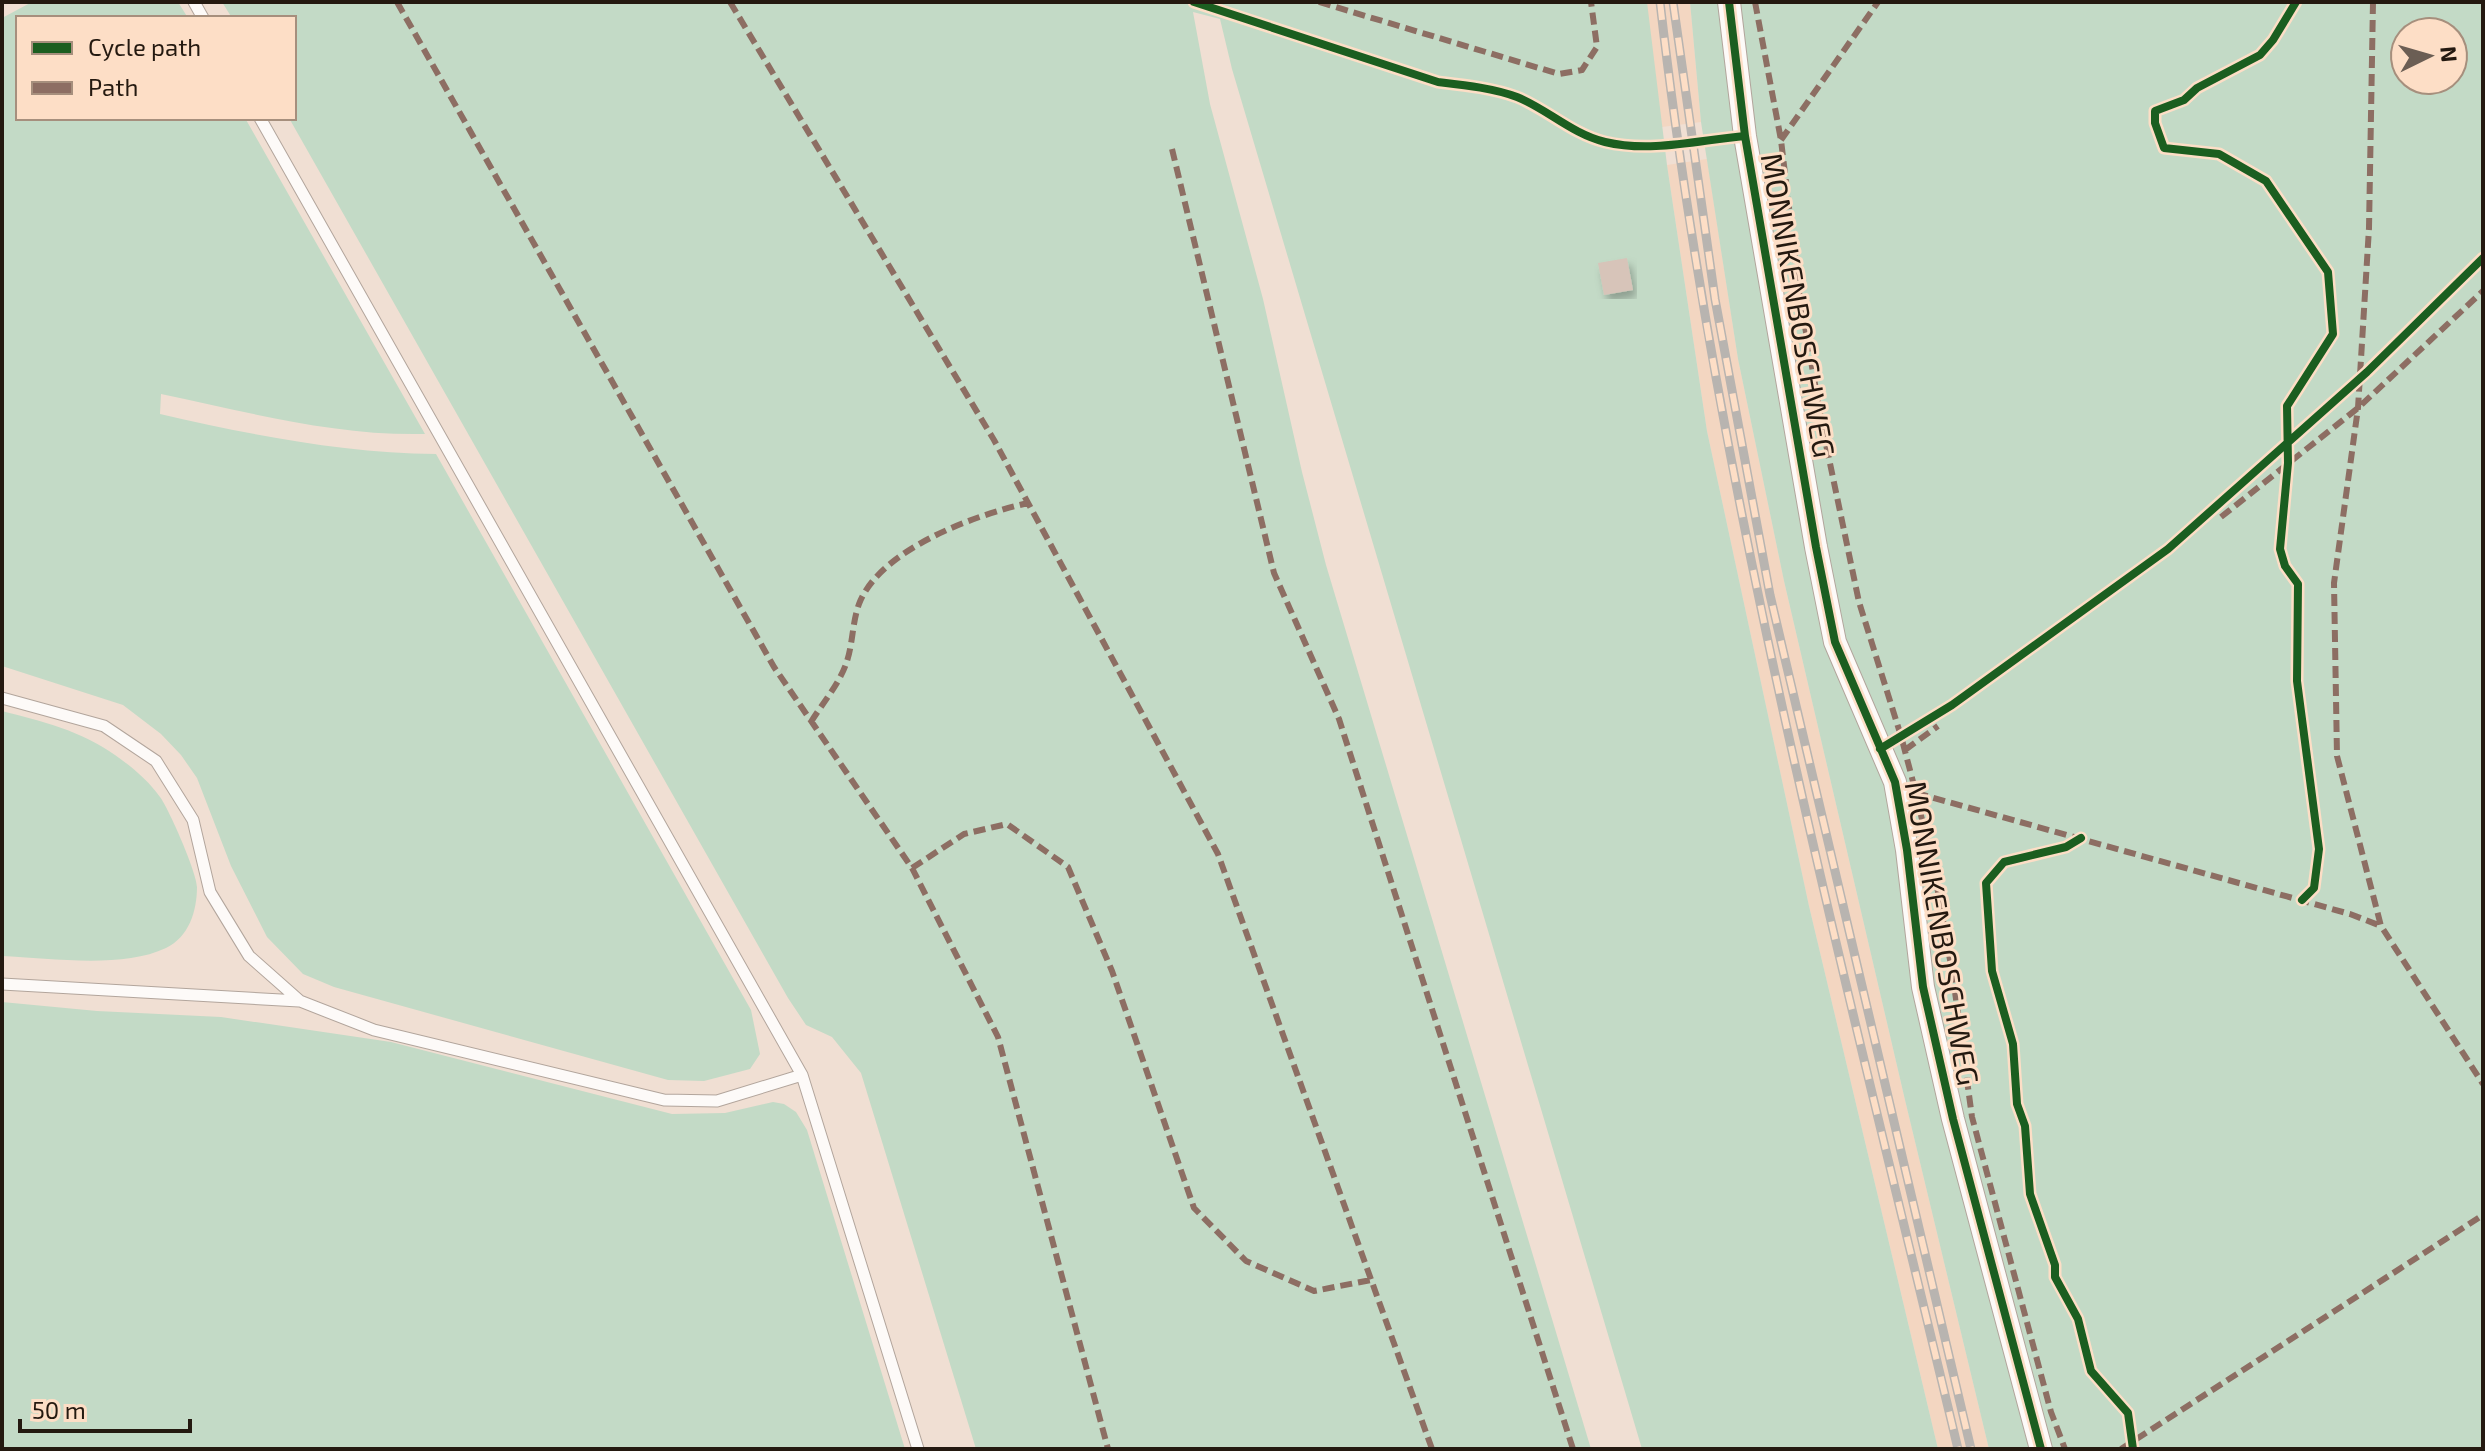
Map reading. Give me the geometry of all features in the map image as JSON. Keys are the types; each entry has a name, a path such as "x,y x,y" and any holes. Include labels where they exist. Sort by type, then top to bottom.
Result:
{"street":[{"name":"MONNIKENBOSCHWEG","path":"1729,2 1745,136 1835,642 1895,782 1907,850 1923,987 1953,1119 2041,1449"}],"lane":[{"path":"261,120 802,1075 918,1449"},
{"path":"2,698 104,726 156,761 193,820 210,892 249,956 300,1001"},
{"path":"2,984 300,1001 374,1030 664,1100 717,1101 802,1075"}],"shaded area":[{"path":"1255,2 1690,2 1701,122 1662,127"},
{"path":"1707,159 1738,359 1784,581 1989,1449 1938,1449 1809,906 1707,431 1667,165"}],"green space":[{"path":"32,2 178,2 187,16 16,16 16,120 246,120 425,434 325,427 161,394 160,414 297,442 436,454 751,1010 760,1054 750,1069 704,1081 668,1080 334,987 303,974 267,937 231,866 197,778 161,734 123,705 2,666 2,18"},
{"path":"222,2 1647,2 1667,165 1707,431 1809,906 1938,1449 1642,1449 1232,69 1220,19 1193,12 1210,104 1263,299 1326,565 1591,1449 976,1449 861,1073 832,1037 806,1025 788,998 290,120 296,120 296,16 231,16"},
{"path":"1690,2 2483,2 2483,1449 1989,1449 1784,581 1738,359 1701,122"},
{"path":"2,711 89,739 139,774 160,797 182,841 197,887 190,922 174,943 148,954 107,960 2,956"},
{"path":"2,1002 97,1011 221,1017 391,1042 672,1114 725,1113 773,1102 784,1104 796,1112 807,1130 905,1449 2,1449"}],"building":[{"path":"1627,258 1633,290 1604,295 1598,263"}],"railway":[{"path":"1660,2 1684,185 1714,367 1749,549 1828,910 1958,1449"},
{"path":"1673,2 1715,299 1770,595 1971,1449"}],"marked path":[{"path":"397,2 774,667 912,868 998,1037 1108,1449"},
{"path":"730,2 994,440 1218,854 1432,1449"},
{"path":"1319,2 1559,74 1582,70 1597,47 1591,2"},
{"path":"1755,2 1781,140 1799,292 1823,430 1859,602 1901,736 1937,886 1972,1117 2051,1412 2065,1449"},
{"path":"1781,140 1878,2"},
{"path":"2373,2 2369,228 2358,408 2334,583 2337,756 2381,926 2483,1084"},
{"path":"1172,149 1274,573 1339,719 1573,1449"},
{"path":"2221,517 2358,408 2483,291"},
{"path":"811,722 846,664 859,604 870,584 908,551 932,537 982,516 1028,503"},
{"path":"1905,750 1938,726"},
{"path":"1916,793 2350,914 2381,926"},
{"path":"912,868 964,834 1007,824 1068,867 1112,971 1194,1208 1246,1261 1314,1291 1371,1280"},
{"path":"2121,1449 2483,1215"}],"cycle path":[{"path":"1194,2 1438,82 1488,89 1517,97 1582,133 1605,142 1657,146 1745,136"},
{"path":"1729,2 1745,136 1835,642 1895,782 1907,850 1923,987 1953,1119 2041,1449"},
{"path":"2296,2 2260,55 2197,88 2184,100 2155,111 2155,123 2164,148 2219,154 2266,181 2328,272 2333,334 2287,406 2288,463 2280,549 2285,566 2298,584 2297,681 2319,849 2314,888 2302,900"},
{"path":"1880,749 1952,705 2168,549 2367,372 2483,258"},
{"path":"2081,838 2066,847 2004,862 1986,883 1992,971 2013,1044 2017,1104 2025,1126 2030,1194 2055,1265 2055,1277 2078,1319 2091,1371 2128,1413 2133,1449"}]}
